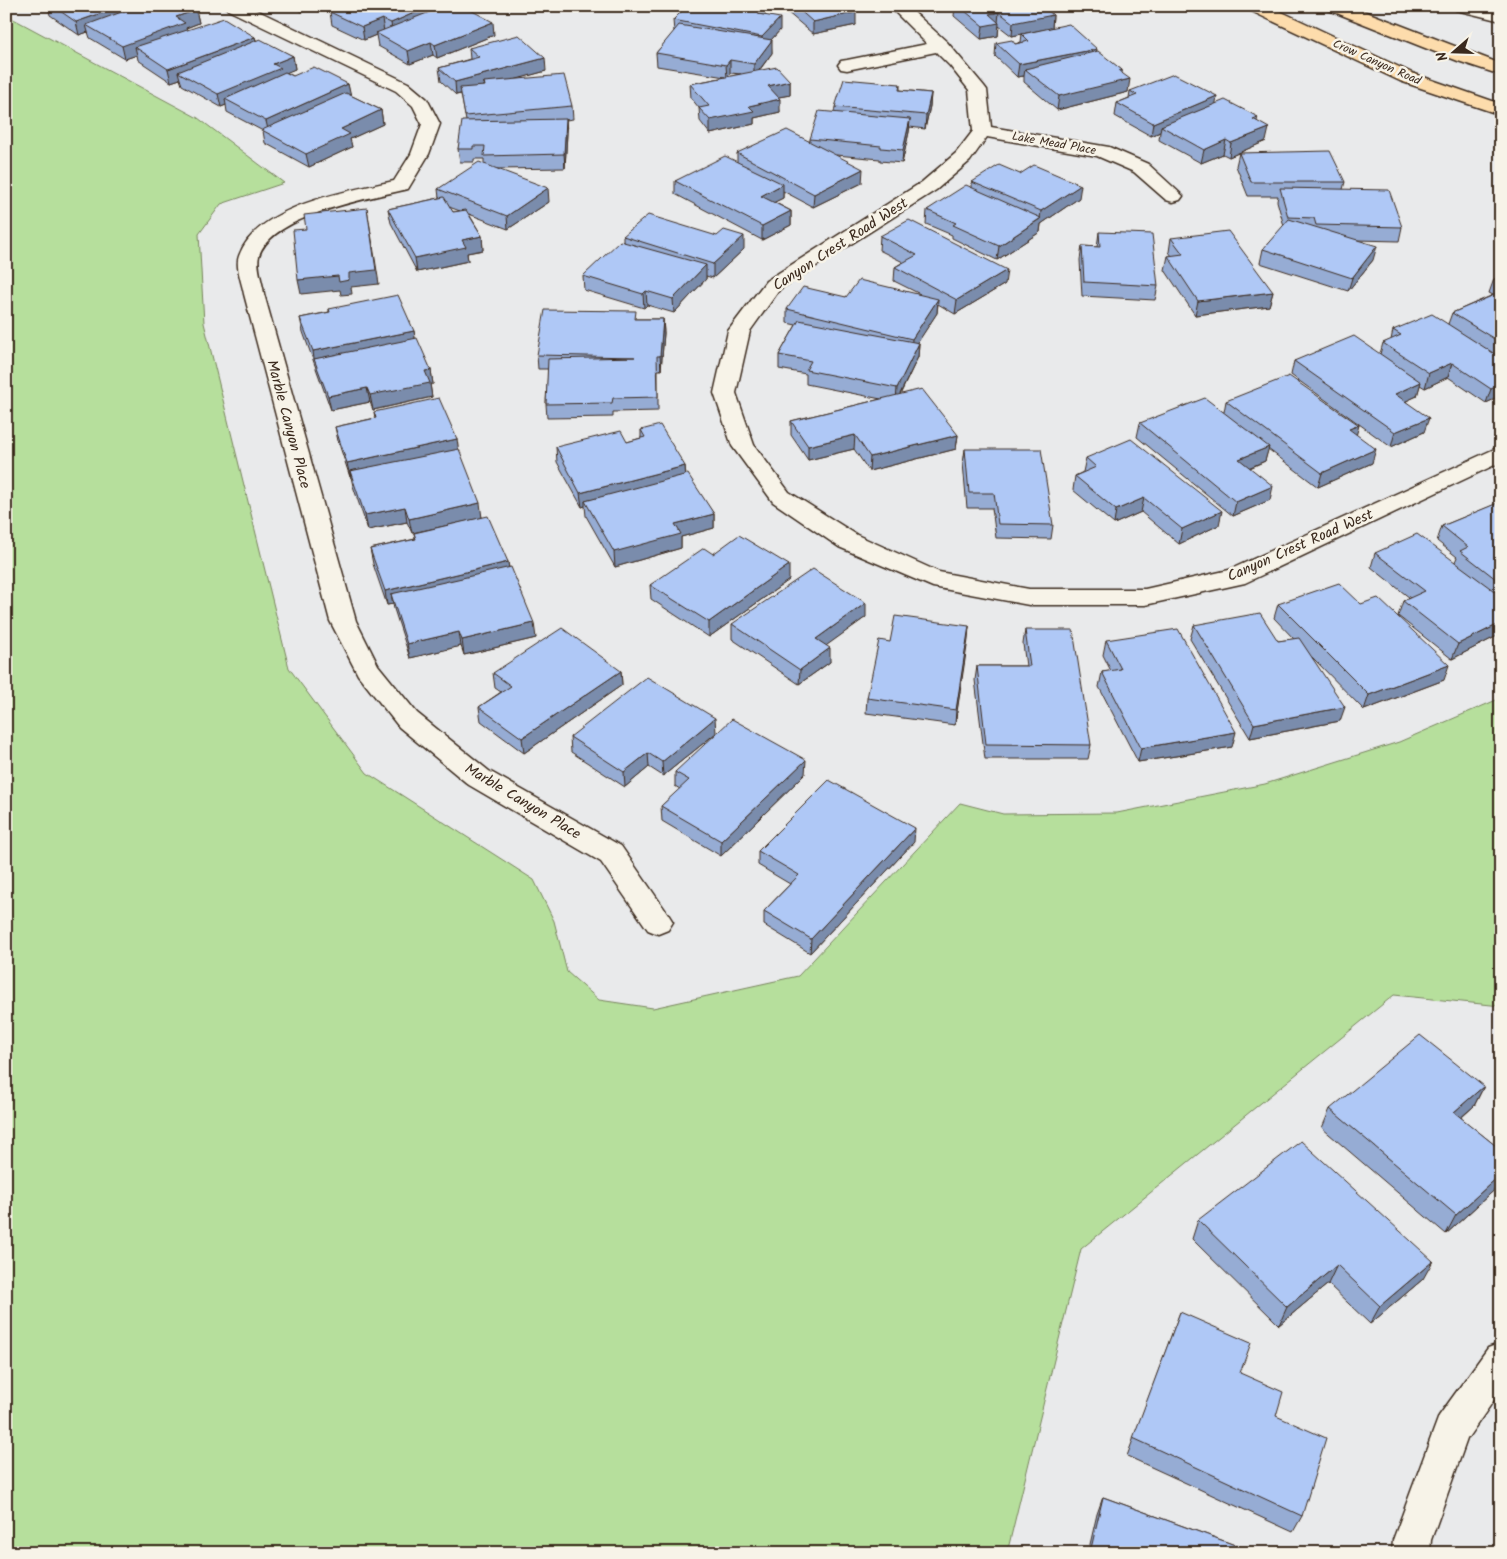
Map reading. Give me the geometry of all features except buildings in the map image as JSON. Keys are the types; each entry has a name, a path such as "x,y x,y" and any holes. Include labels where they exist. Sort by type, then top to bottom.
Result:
{"main road":[{"name":"Crow Canyon Road","path":"1255,6 1406,77 1501,110"},
{"path":"1335,6 1501,70"}],"street":[{"name":"Marble Canyon Place","path":"234,6 402,87 421,102 431,124 420,154 401,185 321,206 284,220 262,235 249,257 254,294 343,621 367,669 408,720 479,778 612,854 658,922"},
{"path":"897,6 941,46 978,90 982,131"},
{"path":"1462,6 1501,16"},
{"path":"847,65 941,46"},
{"name":"Lake Mead Place","path":"982,131 1102,151 1141,168 1173,196"},
{"name":"Canyon Crest Road West","path":"982,131 963,157 929,186 773,284 739,331 725,393 743,446 781,497 848,541 933,579 1030,597 1145,597 1236,577 1501,454"},
{"path":"1411,1553 1412,1540 1452,1429 1501,1360"}],"green space":[{"path":"6,15 198,118 284,183 221,204 199,234 204,323 289,668 367,773 534,880 554,921 567,972 599,1000 653,1008 798,976 960,803 1003,814 1117,813 1265,784 1399,742 1501,698 1501,1006 1394,995 1081,1249 1007,1553 6,1553"}]}
